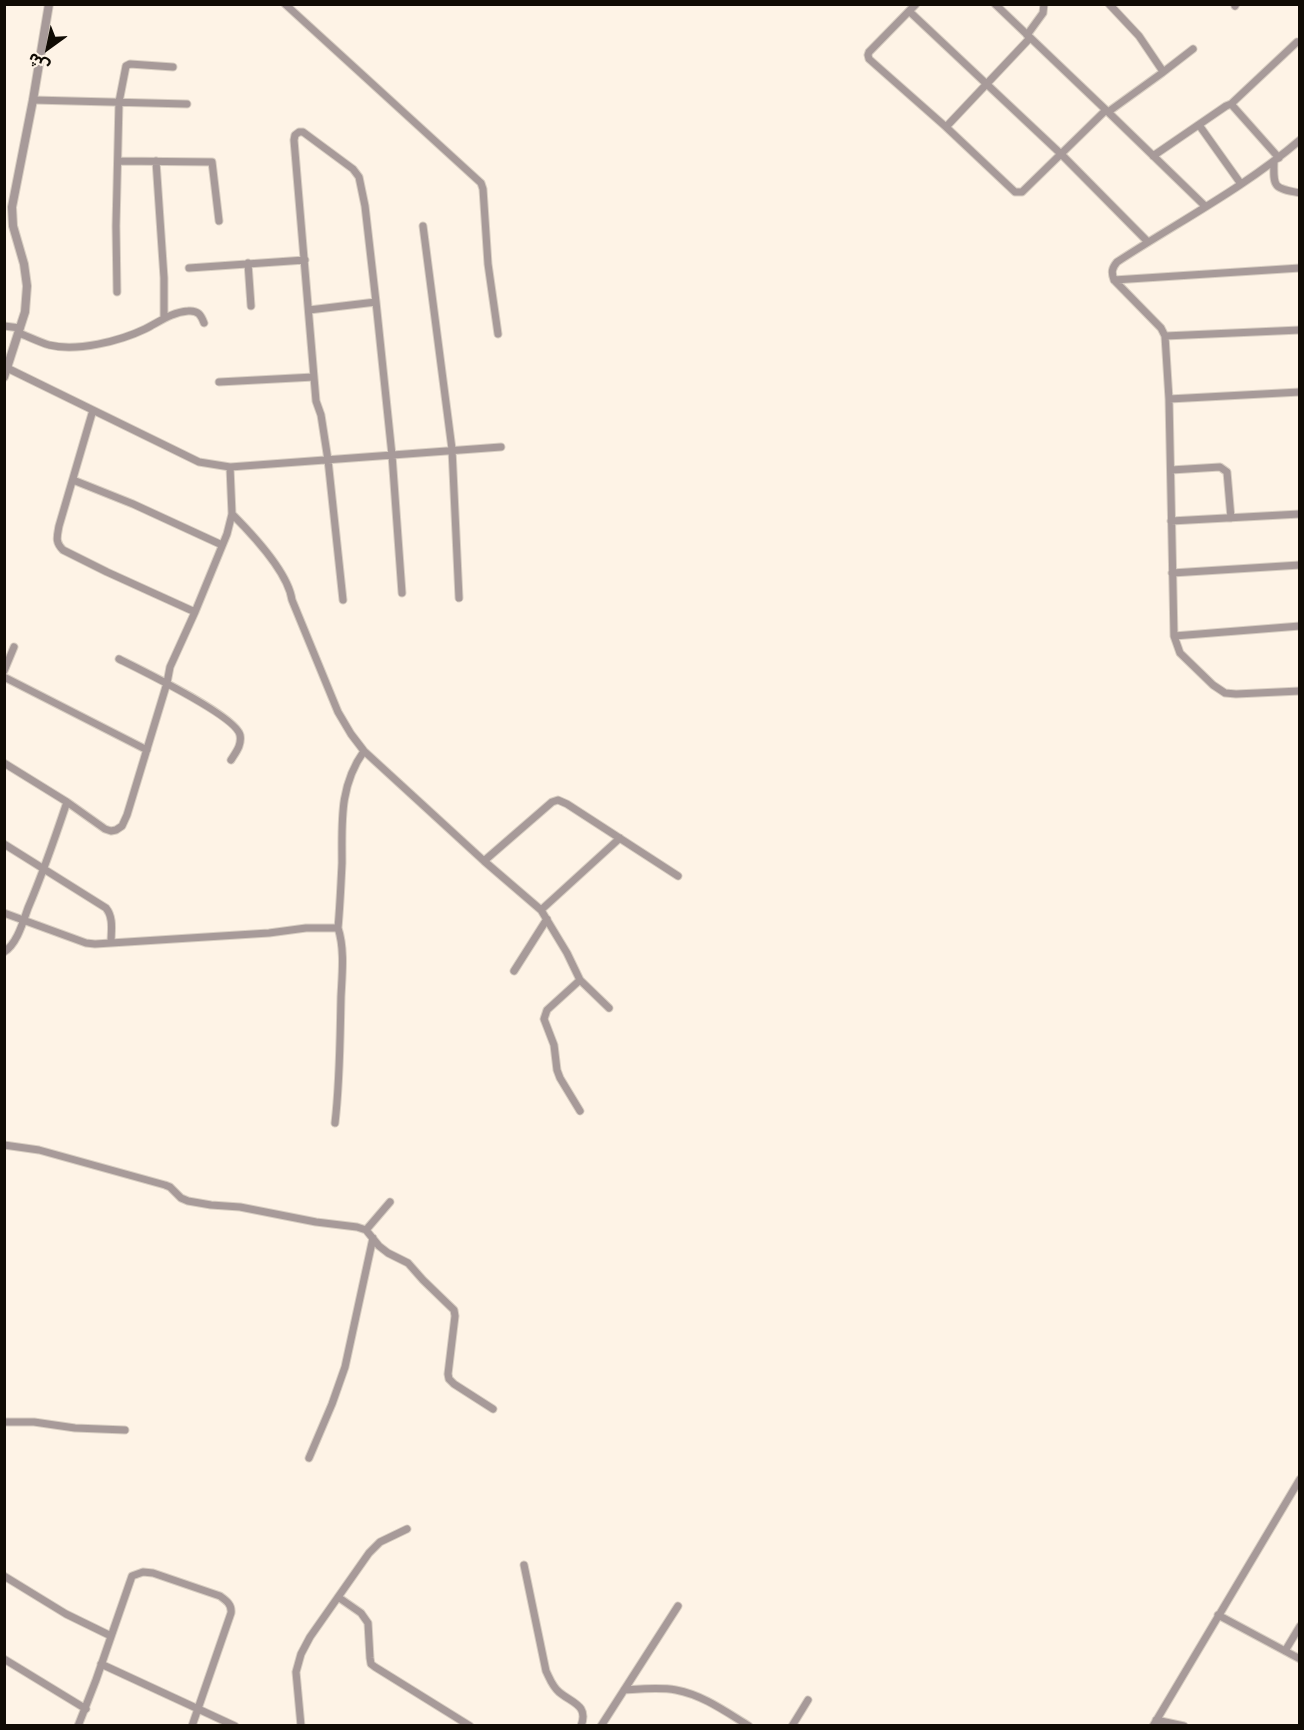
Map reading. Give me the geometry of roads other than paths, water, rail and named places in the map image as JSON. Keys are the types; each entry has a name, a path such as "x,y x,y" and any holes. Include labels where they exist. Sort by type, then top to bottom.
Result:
{"street":[{"path":"49,4 12,207 13,226 24,264 27,286 25,312 6,373 93,410 199,462 230,467 501,447"},
{"path":"285,4 481,183 488,264 498,334"},
{"path":"916,4 869,52 869,59 1018,193 1022,192 1107,111 1193,49"},
{"path":"995,4 1205,206"},
{"path":"946,127 1028,36 1043,13 1044,4"},
{"path":"1109,4 1139,36 1162,73"},
{"path":"910,12 1061,154 1148,242"},
{"path":"1153,156 1231,104 1297,42"},
{"path":"117,292 119,102 128,64 173,67"},
{"path":"33,100 187,104"},
{"path":"1231,104 1277,160"},
{"path":"1199,124 1241,184"},
{"path":"343,600 328,460 321,415 316,401 294,140 299,132 303,132 325,147 353,169 359,177 365,206 392,454 402,593"},
{"path":"1299,140 1277,160 1117,262 1112,274 1114,280 1166,336 1174,636 1180,653 1213,685 1225,693 1299,691"},
{"path":"1277,160 1273,181 1277,186 1299,193"},
{"path":"118,161 212,162 219,221"},
{"path":"156,161 164,278 164,317"},
{"path":"423,226 452,450 459,598"},
{"path":"189,268 305,260"},
{"path":"248,263 251,306"},
{"path":"1114,280 1299,268"},
{"path":"309,310 376,302"},
{"path":"4,326 50,345 66,348 101,344 142,331 164,317 187,310 201,314 204,323"},
{"path":"1166,336 1299,330"},
{"path":"219,382 314,377"},
{"path":"1169,399 1299,392"},
{"path":"93,410 59,526 58,544 63,550 107,572 195,612"},
{"path":"4,763 67,802 105,829 111,831 122,826 147,750 170,667 195,612 232,514 230,467"},
{"path":"1171,470 1220,467 1224,469 1227,472 1231,518"},
{"path":"73,480 133,504 222,545"},
{"path":"232,514 253,535 290,588 292,600 338,712 351,734 364,751 484,861 541,909 580,980 609,1008"},
{"path":"1171,521 1299,514"},
{"path":"1172,573 1299,565"},
{"path":"1174,636 1299,627"},
{"path":"4,671 14,646"},
{"path":"119,659 167,683 220,715 237,729 240,734 239,748 231,760"},
{"path":"4,678 147,750"},
{"path":"335,1123 339,1088 342,982 341,938 338,928 342,861 341,826 344,800 356,762 364,751"},
{"path":"484,861 552,802 558,800 678,876"},
{"path":"4,952 10,948 44,870 67,802"},
{"path":"541,909 620,838"},
{"path":"4,844 106,908 111,919 111,943"},
{"path":"4,913 86,944 306,928 338,928"},
{"path":"514,970 547,919"},
{"path":"580,980 544,1015 554,1045 557,1070 580,1111"},
{"path":"4,1145 39,1150 165,1185 188,1201 240,1207 366,1230 388,1253 408,1263 451,1305 455,1316 448,1374 450,1379 454,1384 493,1409"},
{"path":"366,1230 390,1202"},
{"path":"309,1458 345,1367 373,1238"},
{"path":"4,1422 34,1422 75,1428 125,1430"},
{"path":"1184,1725 1154,1723 1299,1480"},
{"path":"301,1725 296,1672 297,1664 310,1637 374,1547 407,1529"},
{"path":"524,1565 546,1671 552,1686 584,1712 581,1725"},
{"path":"78,1725 86,1709 132,1576 153,1573 220,1596 231,1608 192,1725"},
{"path":"4,1576 66,1614 111,1636"},
{"path":"338,1597 361,1613 368,1623 371,1664 470,1725"},
{"path":"601,1725 678,1606"},
{"path":"1218,1615 1299,1659"},
{"path":"1285,1651 1299,1626"},
{"path":"4,1659 86,1709"},
{"path":"102,1664 235,1725"},
{"path":"624,1690 660,1688 677,1690 694,1695 749,1725"},
{"path":"792,1725 808,1700"}]}
